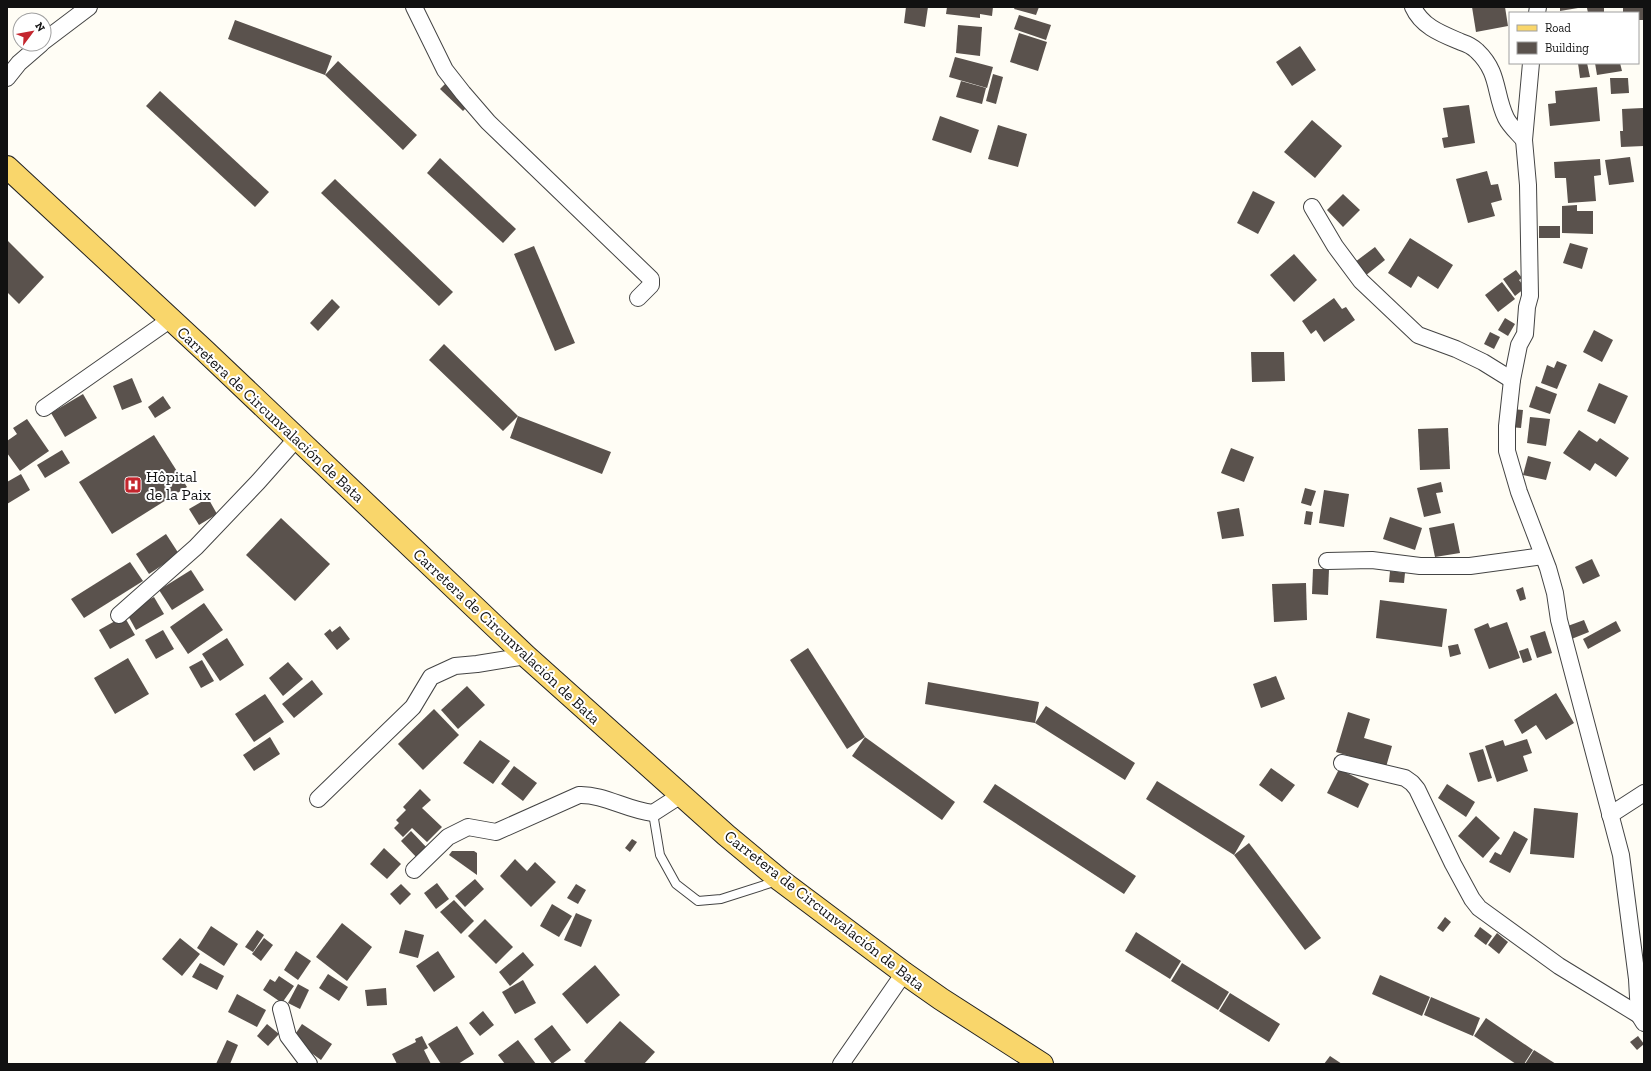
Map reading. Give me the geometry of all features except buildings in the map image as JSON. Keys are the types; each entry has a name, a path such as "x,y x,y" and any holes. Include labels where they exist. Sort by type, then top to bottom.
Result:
{"main road":[{"name":"Carretera de Circunvalación de Bata","path":"7,166 171,319 526,656 681,795 780,880 904,973 941,999 1042,1064"}],"street":[{"path":"52,35 90,7"},
{"path":"414,7 445,70 488,122 651,279 650,285 638,298"},
{"path":"1413,7 1416,14 1428,26 1476,50 1483,57 1494,74 1506,119 1524,140"},
{"path":"7,78 19,63 32,52"},
{"path":"1532,64 1524,140 1528,185 1530,296 1527,307 1525,334 1519,345 1512,380 1507,426 1507,451 1519,492 1543,556 1554,593 1559,620 1610,815 1622,855 1642,1019"},
{"path":"1312,207 1335,246 1361,281 1418,334 1456,348 1483,362 1512,380"},
{"path":"44,408 171,319"},
{"path":"119,615 196,547 258,482 297,438"},
{"path":"1327,560 1372,560 1420,566 1470,566 1543,556"},
{"path":"318,799 413,707 431,677 454,666 526,656"},
{"path":"1342,763 1405,778 1412,783 1422,797 1466,889 1479,908 1559,966 1642,1019"},
{"path":"1610,815 1644,793"},
{"path":"414,870 448,836 468,827 496,832 579,795 593,795 636,811 653,813 681,795"},
{"path":"841,1064 904,973"},
{"path":"281,1009 288,1036 309,1064"}],"lane":[{"path":"653,813 660,855 676,884 698,901 720,899 780,880"}],"place":[{"name":"Hôpital de la Paix","path":"133,485"}]}
